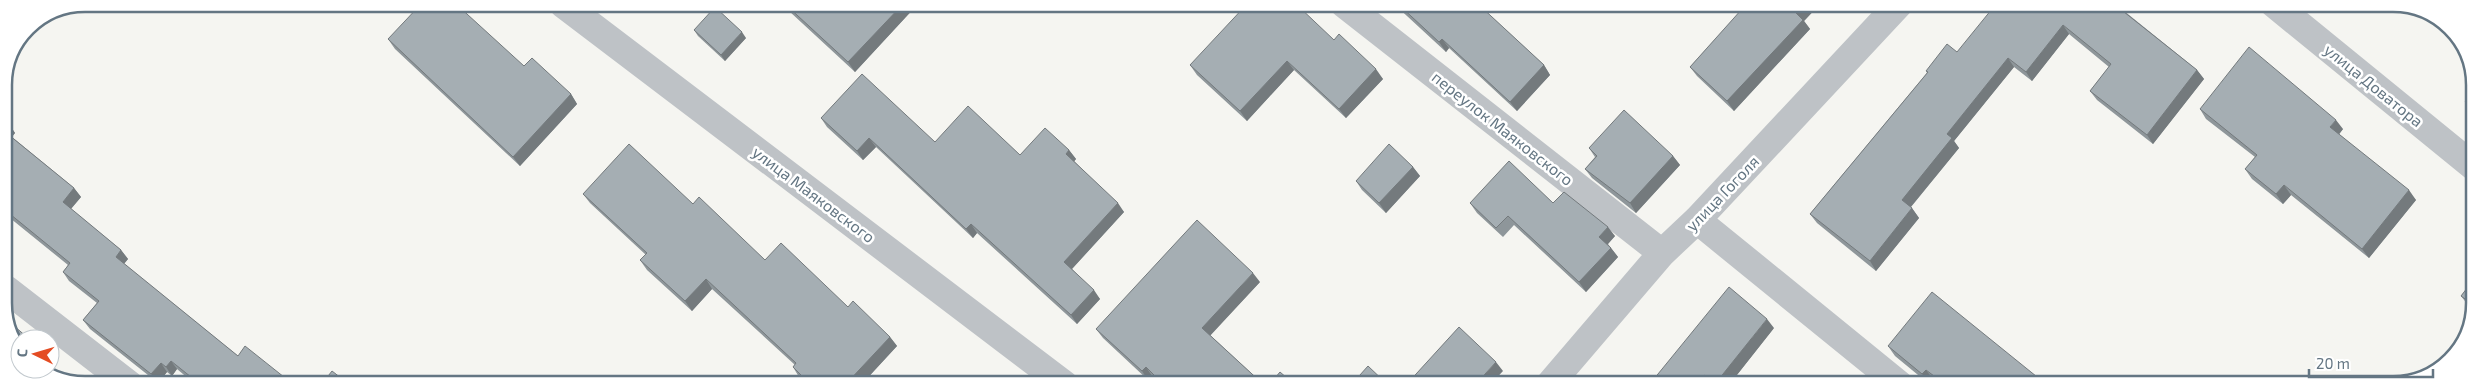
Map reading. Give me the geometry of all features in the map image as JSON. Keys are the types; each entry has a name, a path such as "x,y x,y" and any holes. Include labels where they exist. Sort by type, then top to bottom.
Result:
{"street":[{"name":"улица Маяковского","path":"575,13 1052,376"},
{"name":"переулок Маяковского","path":"1355,13 1662,253"},
{"name":"улица Гоголя","path":"1557,376 1662,253 1697,220 1891,13"},
{"name":"улица Доватора","path":"2285,13 2466,160"},
{"path":"1697,220 1889,376"},
{"path":"13,294 118,376"}],"building":[{"path":"413,13 466,13 524,66 532,58 571,94 513,157 388,39"},
{"path":"710,13 721,13 742,32 721,55 694,30"},
{"path":"795,13 894,13 848,62"},
{"path":"1239,13 1306,13 1334,40 1339,34 1376,69 1339,109 1287,61 1240,111 1190,65"},
{"path":"1408,13 1488,13 1544,65 1510,102 1442,39 1439,42"},
{"path":"1738,13 1796,13 1803,20 1727,101 1690,67"},
{"path":"1989,13 2125,13 2197,70 2147,135 2090,91 2111,64 2063,25 2026,72 2008,58 1947,134 1952,138 1902,200 1912,208 1870,261 1810,214 1928,72 1926,71 1947,44 1957,52"},
{"path":"2249,47 2336,120 2330,127 2409,190 2362,249 2284,185 2276,194 2245,169 2257,155 2200,109"},
{"path":"862,74 935,142 968,106 1020,155 1045,128 1069,150 1066,154 1118,203 1064,262 1094,290 1071,315 971,224 966,229 869,138 857,151 821,118"},
{"path":"1624,110 1673,156 1630,203 1585,169 1597,156 1589,148"},
{"path":"13,138 74,188 63,202 121,250 116,257 238,356 245,346 283,376 190,376 171,361 166,367 161,363 151,374 83,320 99,301 63,272 70,263 13,217"},
{"path":"629,144 693,204 699,197 765,260 781,243 848,307 853,301 890,337 853,376 802,376 793,367 796,363 706,279 685,301 640,260 647,253 583,194"},
{"path":"1389,144 1413,167 1379,203 1356,181"},
{"path":"1509,161 1553,203 1564,192 1608,227 1599,237 1611,248 1579,282 1508,216 1496,228 1470,203"},
{"path":"1197,220 1253,273 1202,328 1254,376 1155,376 1146,367 1142,371 1096,329"},
{"path":"1729,287 1767,319 1721,376 1656,376"},
{"path":"2466,289 2466,300 2461,296"},
{"path":"1932,292 2036,376 1934,376 1926,370 1922,374 1888,346"},
{"path":"1459,327 1496,362 1483,376 1414,376"},
{"path":"1368,366 1379,376 1359,376"},
{"path":"332,371 338,376 328,376"},
{"path":"1280,372 1285,376 1277,376"}]}
